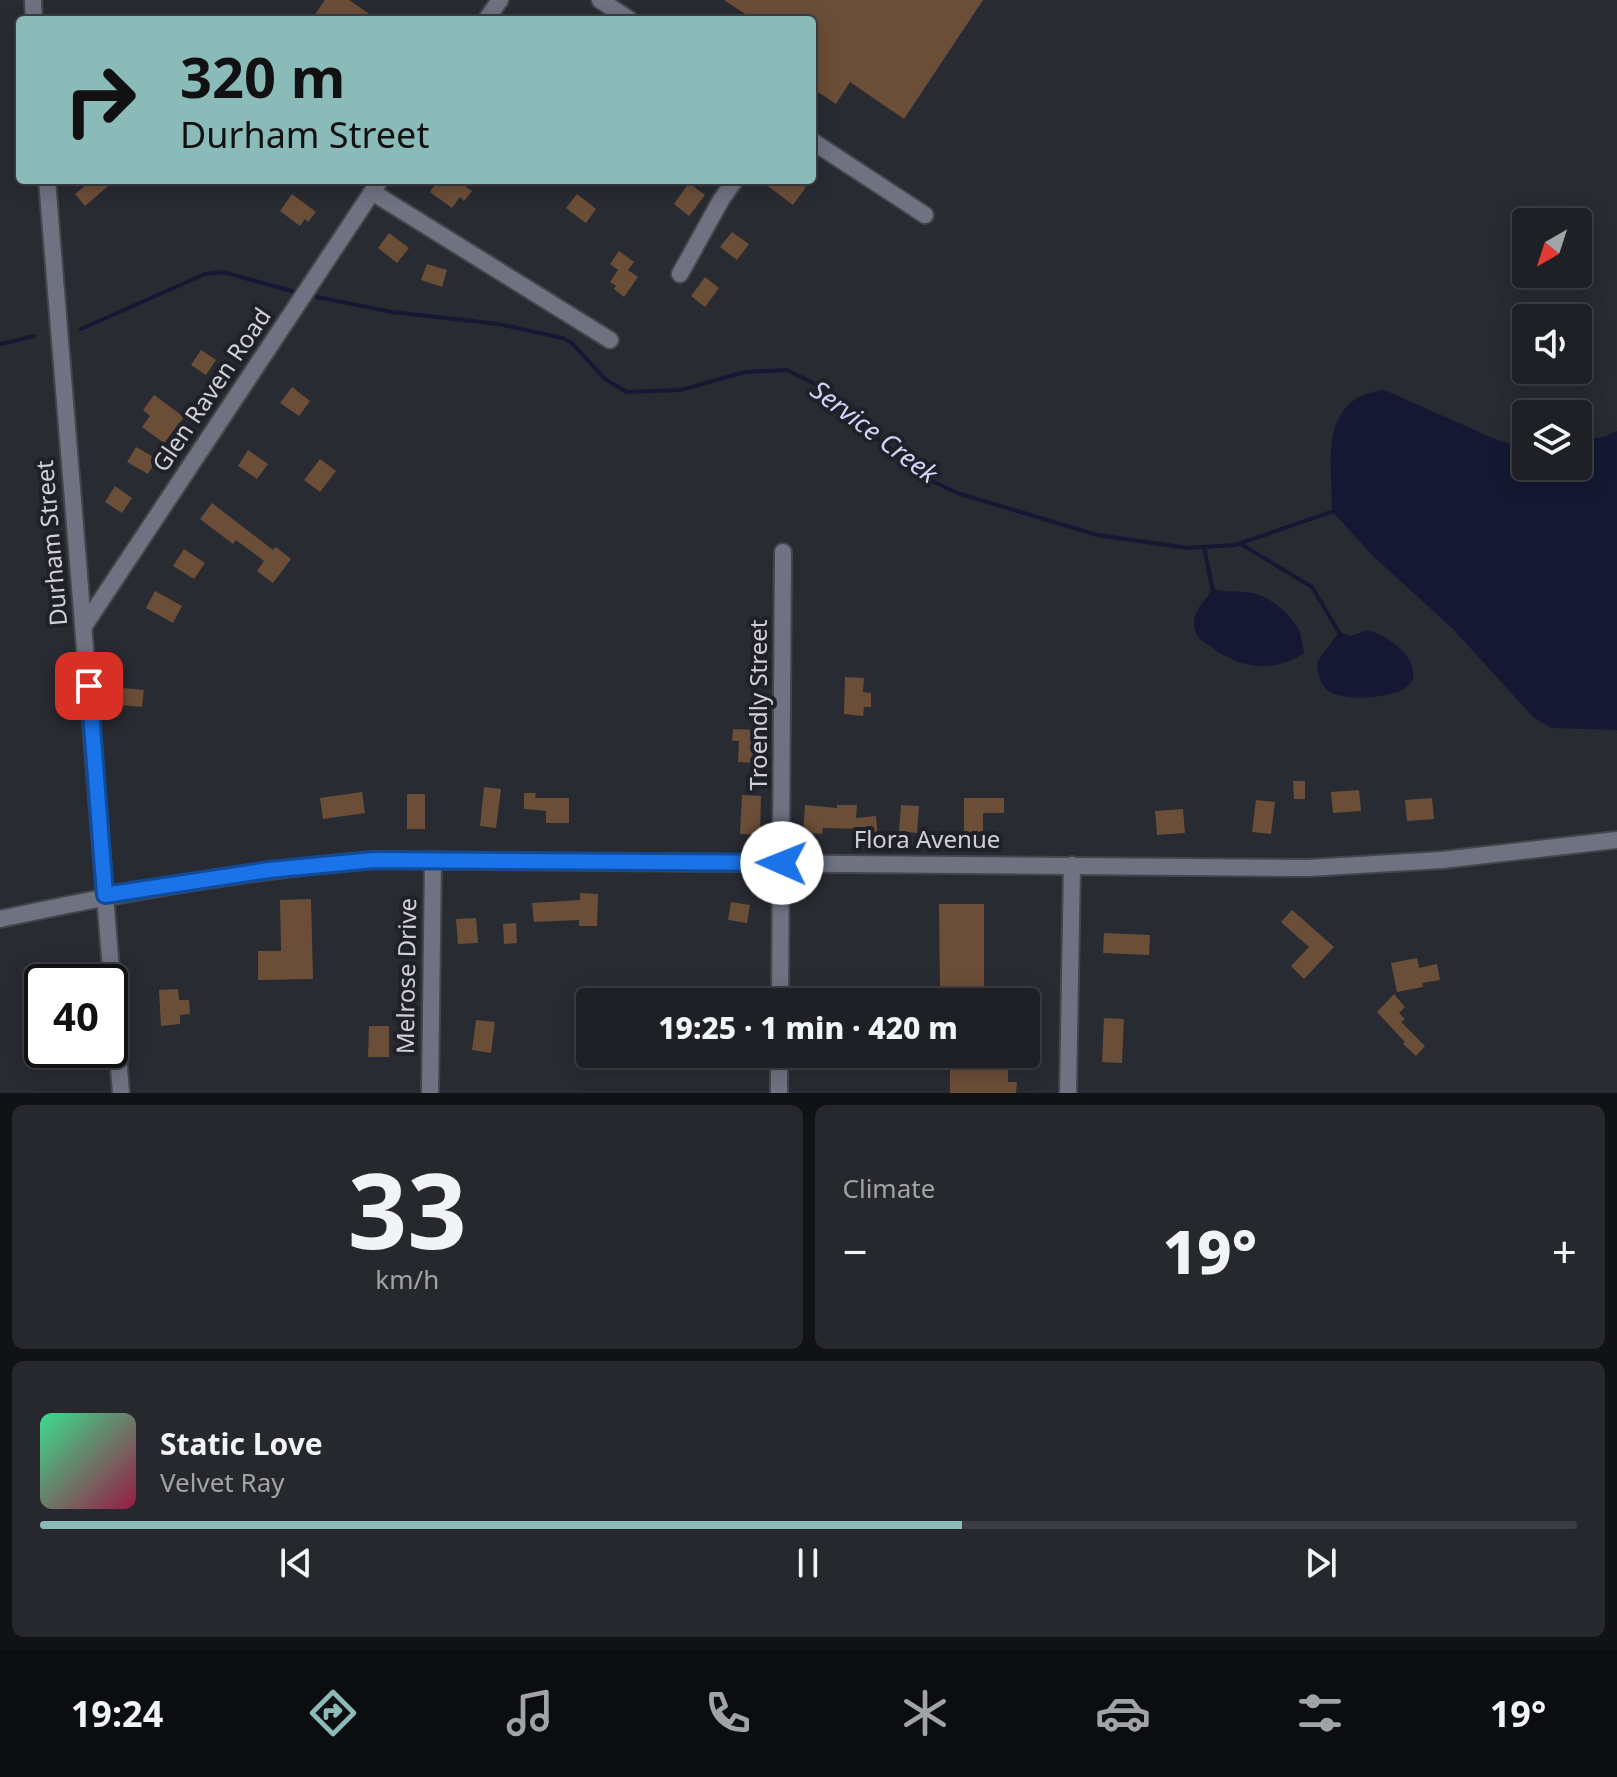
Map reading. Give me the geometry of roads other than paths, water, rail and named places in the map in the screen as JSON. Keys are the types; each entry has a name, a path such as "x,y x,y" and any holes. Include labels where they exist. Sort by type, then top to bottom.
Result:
{"street":[{"path":"600,0 624,16"},
{"path":"816,144 925,215"},
{"name":"Durham Street","path":"47,184 121,1093"},
{"path":"680,274 732,184"},
{"path":"376,186 610,340"},
{"name":"Glen Raven Road","path":"84,626 376,186"},
{"name":"Troendly Street","path":"780,988 783,552"},
{"name":"Flora Avenue","path":"0,919 105,895 304,866 374,860 1072,865 1219,869 1353,867 1617,840"},
{"name":"Melrose Drive","path":"430,1093 433,860"},
{"path":"1068,1093 1072,865"},
{"path":"779,1068 779,1093"}],"water":[{"path":"1384,390 1502,442 1512,443 1512,480 1592,480 1592,438 1617,431 1617,730 1551,728 1533,717 1453,629 1373,556 1332,511 1333,435 1348,405 1363,395"},
{"path":"1213,589 1252,593 1275,604 1298,628 1304,653 1280,664 1256,666 1232,659 1207,644 1196,633 1194,622 1198,609"},
{"path":"1368,630 1392,642 1406,654 1413,670 1413,679 1404,689 1377,696 1345,697 1329,691 1321,682 1317,662 1339,632 1350,636"}],"waterway":[{"name":"Service Creek","path":"81,329 205,274 223,272 295,292"},
{"name":"Service Creek","path":"317,297 392,312 499,324 562,338 572,343 605,379 627,392 681,390 745,372 787,370 834,398 876,438 932,481 957,493 1097,535 1188,548 1235,545 1337,510"},
{"name":"Service Creek","path":"0,344 34,336"},
{"path":"1241,544 1312,587 1340,634"},
{"path":"1204,547 1213,592"}]}
